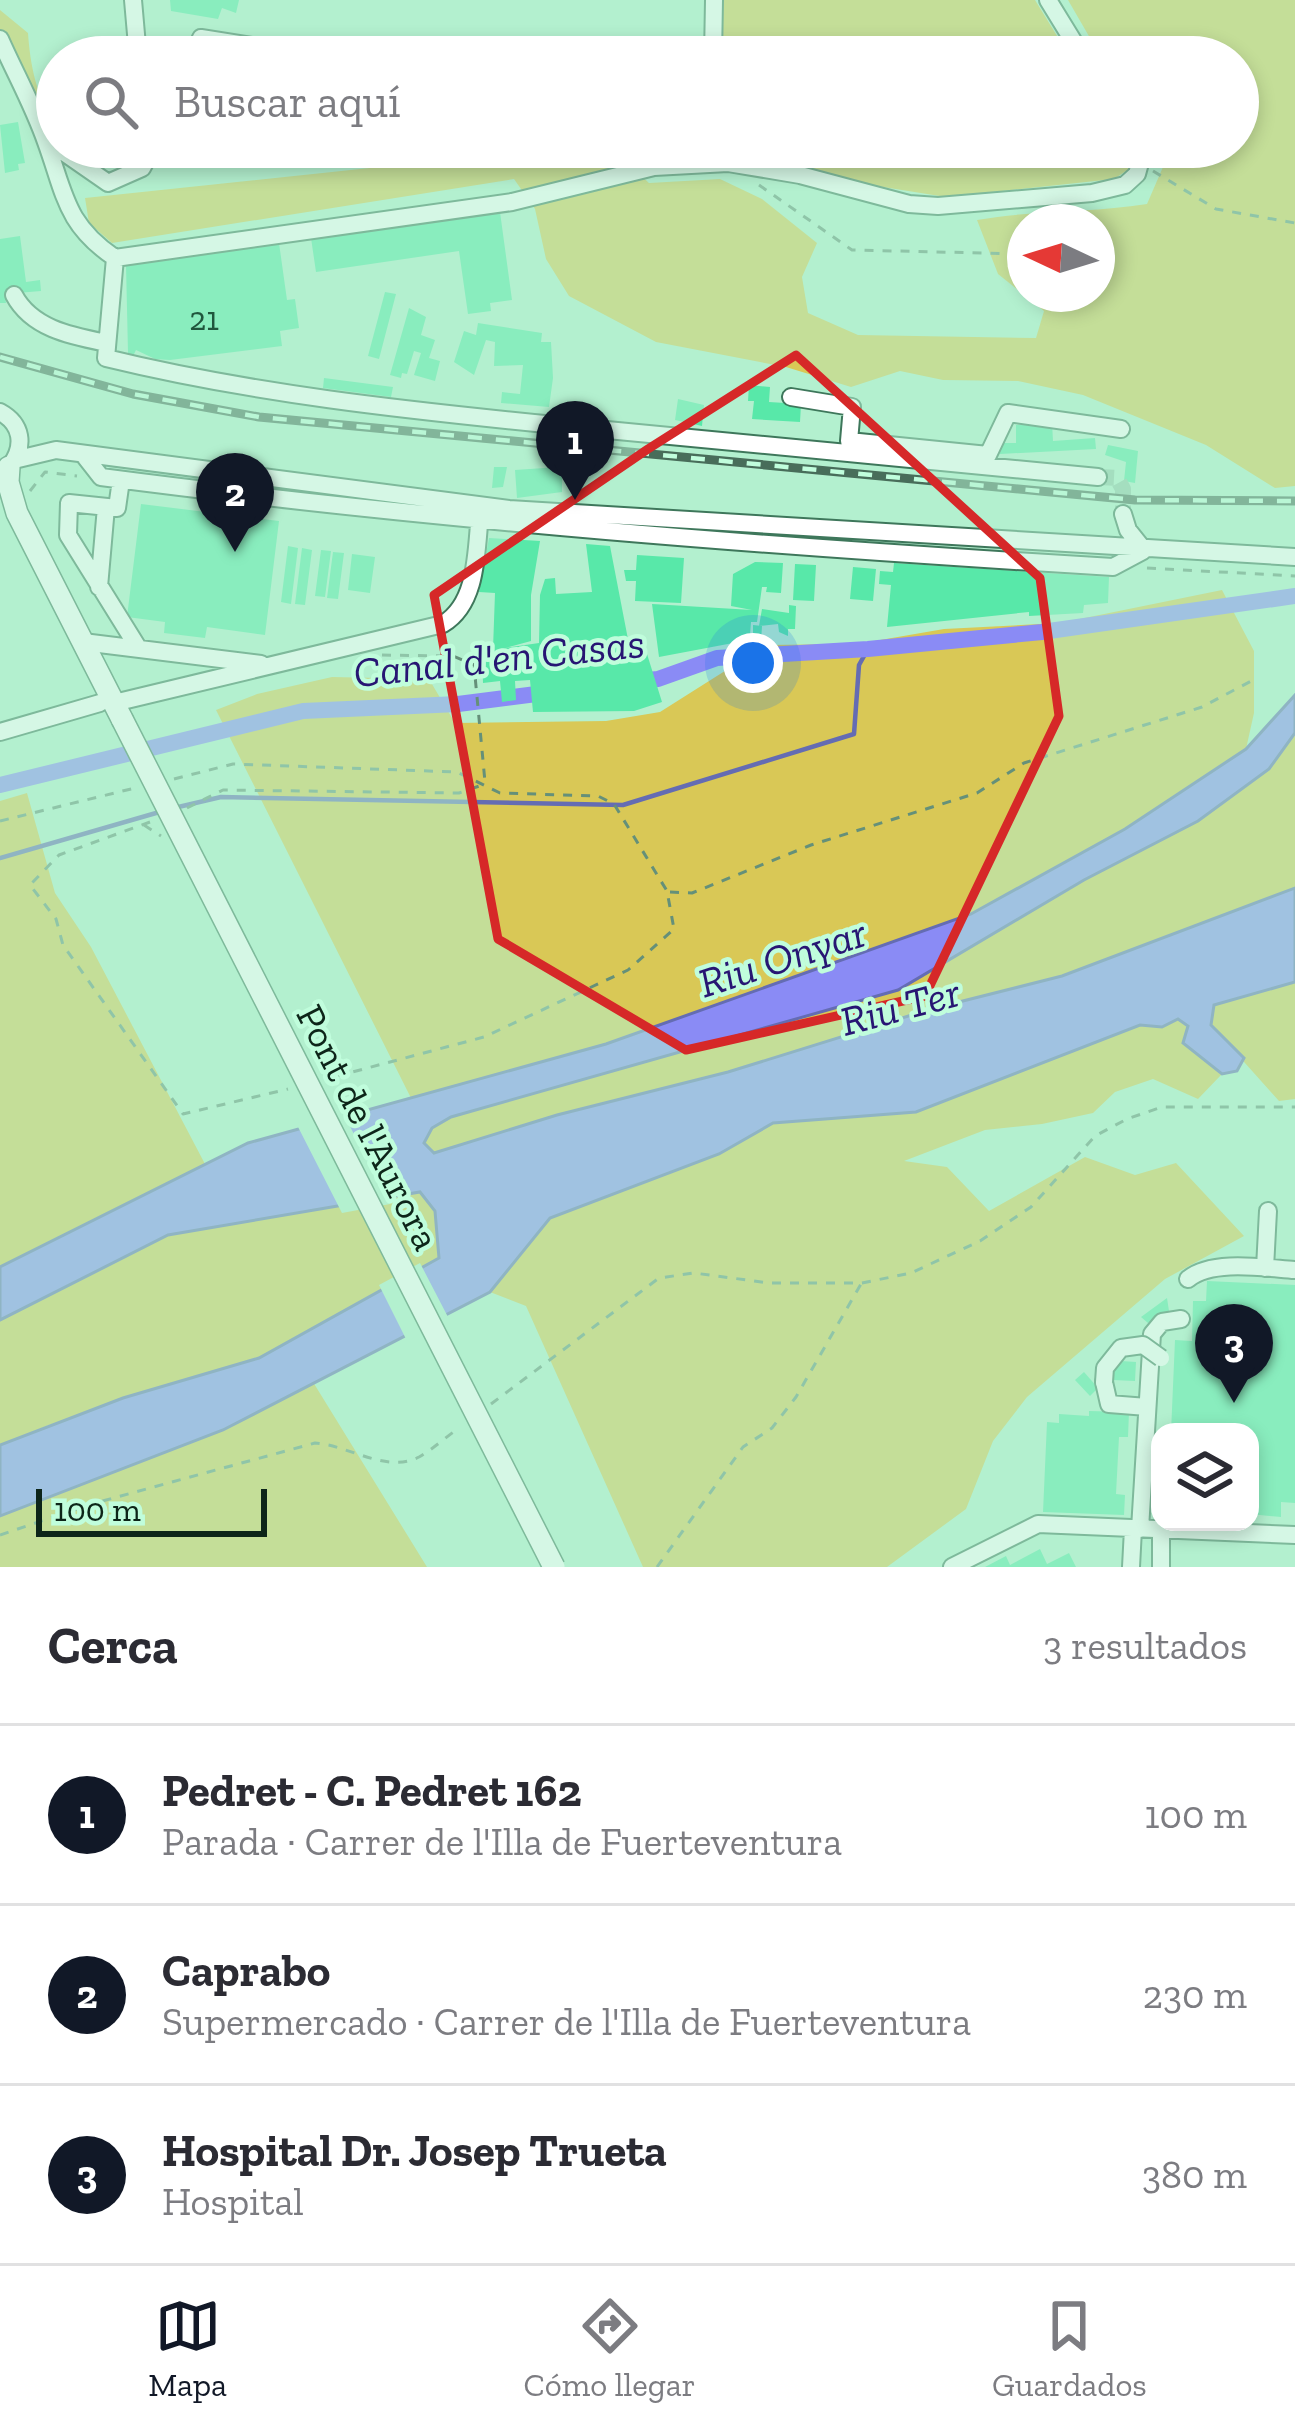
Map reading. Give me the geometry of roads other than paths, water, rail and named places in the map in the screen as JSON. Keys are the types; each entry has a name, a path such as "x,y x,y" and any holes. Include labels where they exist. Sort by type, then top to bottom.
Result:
{"main road":[{"path":"8,466 5,509 111,712"},
{"path":"5,509 83,642 111,712"},
{"name":"Pont de l'Aurora","path":"111,712 540,1567"},
{"name":"Pont de l'Aurora","path":"111,712 554,1567"}],"street":[{"path":"133,0 136,36"},
{"path":"713,0 713,36"},
{"path":"1048,0 1070,36"},
{"path":"0,39 36,118"},
{"path":"54,168 65,206 88,240 115,258 512,202 650,168"},
{"path":"87,168 108,182 142,168"},
{"path":"758,168 909,204 938,206 1092,193 1125,185 1137,168"},
{"path":"115,258 106,358 181,376 339,403 848,448 1098,477"},
{"path":"14,295 23,312 64,334 107,343"},
{"path":"791,397 852,406 848,448"},
{"path":"0,412 18,429 56,450 480,513"},
{"path":"848,448 988,454 1008,412 1121,429"},
{"path":"8,466 20,446 18,429"},
{"path":"8,466 56,450"},
{"path":"83,454 101,477 121,480 798,548 1113,567 1146,559 1295,557"},
{"path":"121,480 117,508 69,503 68,535 137,646"},
{"path":"99,586 106,507"},
{"path":"0,732 111,712 272,665 443,624 464,607 480,513"},
{"path":"1123,514 1146,559"},
{"path":"83,642 272,665"},
{"path":"1265,1268 1268,1211"},
{"path":"1188,1279 1197,1271 1295,1270"},
{"path":"1131,1567 1152,1334 1162,1322 1181,1319"},
{"path":"1147,1406 1109,1405 1106,1368 1121,1348 1143,1346 1161,1358"},
{"path":"952,1567 1038,1524 1151,1529"},
{"path":"1161,1531 1161,1567"},
{"path":"1206,1531 1295,1535"}],"waterway":[{"name":"Canal d'en Casas","path":"637,681 658,679 717,658 1042,632 1295,596"},
{"path":"174,808 221,797 623,805 854,734 859,665 868,649"},
{"name":"Canal d'en Casas","path":"0,785 303,711 458,704 552,692"},
{"path":"0,858 163,811"}],"tunnel":[{"path":"1098,477 1117,478 1123,489 1123,514"}],"railway":[{"path":"0,357 133,394 259,417 1135,500 1295,501"}],"place":[{"name":"Pedret - C. Pedret 162","path":"575,500"},
{"name":"Caprabo","path":"235,552"},
{"name":"Hospital Dr. Josep Trueta","path":"1234,1403"}],"water label":[{"name":"Riu Onyar","path":"782,957"},
{"name":"Riu Ter","path":"900,1006"}]}
